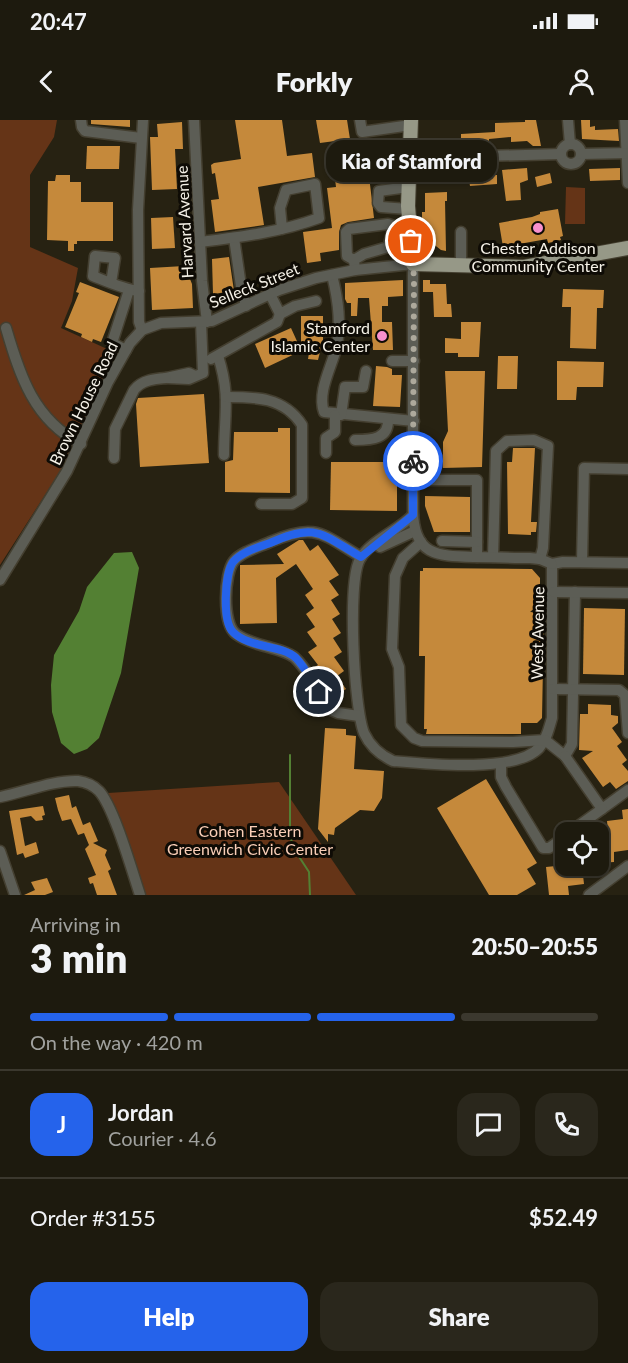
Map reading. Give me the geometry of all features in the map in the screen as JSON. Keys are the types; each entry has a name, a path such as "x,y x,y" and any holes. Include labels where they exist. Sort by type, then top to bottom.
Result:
{"main road":[{"path":"411,123 408,187 413,264"},
{"name":"Selleck Street","path":"413,264 524,267 628,248"}],"street":[{"path":"81,120 85,131 141,138"},
{"path":"142,330 134,290 141,138 144,120"},
{"name":"Harvard Avenue","path":"194,120 204,322 203,361"},
{"path":"360,120 362,132 411,123"},
{"path":"568,120 570,144"},
{"path":"626,120 628,183"},
{"path":"570,144 578,147 581,154 578,162 569,164 562,159 561,154 565,146 570,144"},
{"path":"581,154 627,153"},
{"path":"409,158 561,154"},
{"path":"200,242 282,229 319,218 315,184 286,190 280,208 282,229"},
{"path":"408,187 383,189 378,195 381,207 409,216"},
{"path":"350,233 394,226 409,216"},
{"path":"388,224 394,226 388,247 364,254 355,265 347,256 346,232 349,229 388,224"},
{"path":"461,232 461,264"},
{"path":"234,238 246,306"},
{"path":"413,264 413,515 415,531 421,542 403,558 396,569 392,649 399,667 401,725 414,738 422,741 545,740 565,756 602,809"},
{"name":"Selleck Street","path":"142,330 161,322 204,322 226,316 295,284 355,265 413,264"},
{"path":"332,274 338,302 339,324 336,349 328,370 323,409 334,415 388,421 414,420"},
{"path":"111,283 134,290"},
{"path":"126,350 112,343 134,290"},
{"path":"270,294 280,314"},
{"path":"114,458 116,429 134,390 145,382 203,373 203,361 218,356 277,322 280,314 295,306 316,301"},
{"path":"6,328 19,368 43,415 66,436 81,444"},
{"name":"Brown House Road","path":"0,580 81,444 103,391 126,350 142,330"},
{"path":"218,356 226,397 224,455"},
{"path":"392,361 414,361"},
{"path":"326,453 326,438 335,432 334,415 345,387 363,387 366,371"},
{"path":"226,397 257,397 272,400 291,413 302,425 302,498 292,504 261,504"},
{"path":"355,440 369,440 386,433 389,426 388,421"},
{"path":"493,557 496,451 507,441 534,440 548,446 544,532 540,559"},
{"path":"582,562 584,468 628,469"},
{"path":"413,480 477,480 477,557"},
{"path":"413,515 361,557 353,585 359,716 370,744 384,757 393,761 501,764 526,757 539,748 545,740"},
{"path":"359,716 331,710 295,658 286,653 254,645 233,632 226,617 228,579 232,563 238,557 279,538 297,531 317,531 361,557"},
{"path":"361,557 415,531"},
{"path":"442,541 477,542"},
{"name":"West Avenue","path":"421,542 435,555 540,559 552,564 554,592 552,718 545,740"},
{"path":"552,564 628,563"},
{"path":"554,592 628,593"},
{"path":"565,756 572,744 575,592"},
{"path":"552,689 619,690 626,695 628,734"},
{"path":"501,764 501,777 543,848 549,848 555,844"},
{"path":"0,797 70,781 93,786 103,797 109,809 140,895"},
{"path":"584,822 628,790"},
{"path":"0,851 15,895"},
{"path":"590,895 628,866"}],"green space":[{"path":"0,120 57,120 54,137 30,175 30,247 78,268 72,301 61,328 116,353 63,467 0,565"},
{"path":"566,187 585,188 585,224 565,224"},
{"name":"Cohen Eastern Greenwich Civic Center","path":"279,782 356,895 144,895 108,793"}],"shaded area":[{"path":"132,552 139,568 121,673 99,738 87,749 74,754 61,743 52,712 51,685 54,655 79,611 87,587 114,553"}],"building":[{"path":"91,120 130,120 130,127 91,124"},
{"path":"235,120 282,120 287,156 312,153 315,177 258,187 264,225 215,232 211,200 219,199 215,173 212,174 211,165 241,159"},
{"path":"316,120 347,120 350,139 320,143"},
{"path":"525,120 536,120 541,146 533,146 527,141 511,142 511,137 489,139 489,145 461,144 461,134 495,132 495,123 525,122"},
{"path":"581,120 590,120 590,127 595,126 595,130 618,129 619,141 582,139"},
{"path":"182,122 183,149 175,149 177,189 152,190 150,137 158,137 157,124"},
{"path":"87,146 120,146 119,169 86,169"},
{"path":"370,149 371,154 389,152 390,159 394,159 396,172 369,176 374,218 341,225 339,250 320,253 321,261 307,263 303,232 332,228 327,188 336,187 333,163 358,156 357,151"},
{"path":"470,168 478,168 478,175 497,175 497,184 470,186 469,180 448,180 448,171 470,170"},
{"path":"527,168 528,180 520,183 521,200 506,201 502,170"},
{"path":"620,168 620,180 590,181 589,169"},
{"path":"550,173 552,183 537,187 535,177"},
{"path":"56,175 70,175 70,182 81,182 81,202 113,202 113,241 77,241 77,244 74,244 74,251 68,251 68,241 47,240 48,181 55,181"},
{"path":"447,192 447,201 445,201 446,251 432,243 422,231 422,212 425,212 425,193"},
{"path":"558,209 563,236 560,237 561,240 548,243 547,239 503,247 499,223"},
{"path":"173,217 175,248 152,249 151,218"},
{"path":"229,257 234,291 213,294 212,259"},
{"path":"184,266 185,279 190,279 192,284 193,308 152,310 150,268"},
{"path":"403,280 403,296 388,297 388,306 382,306 382,322 392,322 393,350 373,350 369,298 358,298 357,316 351,316 351,303 347,303 345,299 345,283"},
{"path":"423,280 430,280 430,284 446,284 447,304 451,304 452,317 434,317 433,292 423,292"},
{"path":"80,282 119,297 101,342 93,339 92,342 81,337 82,334 65,327 79,293 76,292"},
{"path":"563,289 604,290 603,308 597,308 596,349 570,348 571,307 562,307"},
{"path":"301,316 323,316 323,340 318,360 308,359 309,353 301,351 265,368 255,344 291,328 301,350"},
{"path":"461,322 481,322 479,357 458,357 458,353 445,353 445,338 461,339"},
{"path":"498,356 518,356 517,389 497,389"},
{"path":"557,361 604,362 603,387 577,387 576,400 557,400"},
{"path":"376,366 392,369 392,375 402,375 400,407 373,406"},
{"path":"445,371 485,371 482,467 443,468 443,442 448,431"},
{"path":"204,394 209,463 140,467 136,404 138,398"},
{"path":"278,428 290,428 290,493 225,492 225,462 233,460 234,432 278,432"},
{"path":"513,448 535,448 531,522 537,522 536,532 531,532 531,535 508,534 507,462 512,462"},
{"path":"331,462 397,462 397,511 330,510"},
{"path":"425,496 470,497 470,532 434,532 425,506"},
{"path":"299,540 303,540 310,551 318,545 339,575 329,581 339,595 331,600 340,614 332,619 341,633 333,638 342,652 334,657 344,671 337,676 346,689 332,698 313,668 318,665 308,652 317,646 307,632 315,627 306,614 314,608 305,595 313,589 296,564 276,578 277,623 240,624 240,565 284,564 277,554"},
{"path":"423,568 532,569 540,578 540,597 537,600 540,603 530,612 544,613 542,718 537,723 521,723 521,734 426,734 427,729 424,729 425,656 419,656 420,571 423,571"},
{"path":"584,608 625,609 624,675 583,674"},
{"path":"588,704 611,705 611,715 618,716 618,723 612,728 622,742 617,746 627,760 622,764 628,771 628,781 616,789 610,782 603,787 582,758 593,751 579,750 580,714 588,714"},
{"path":"325,728 346,729 346,735 356,736 354,769 384,771 382,798 374,811 360,810 335,828 334,835 328,834 328,842 318,829"},
{"path":"486,779 537,863 527,869 536,884 517,895 489,895 437,808"},
{"path":"69,795 72,808 76,806 83,825 90,822 98,841 93,843 107,850 105,855 111,869 108,871 117,895 97,895 93,883 90,884 88,878 96,875 85,849 89,845 84,833 78,835 71,819 62,821 55,798"},
{"path":"43,806 45,815 42,816 43,820 36,821 31,816 20,818 25,846 36,842 39,853 25,858 23,853 17,855 9,811"},
{"path":"628,809 628,850 614,852 614,862 609,862 609,822 607,821 623,819 622,810"},
{"path":"555,866 555,876 583,876 584,884 568,886 569,895 549,895 546,867"},
{"path":"47,878 53,892 45,895 24,895 35,890 31,882"}],"waterway":[{"path":"290,755 290,836 294,849 309,872 310,895"}],"way so far":[{"path":"411,241 414,278 413,461"}],"place":[{"name":"Chester Addison Community Center","path":"538,228"},
{"name":"Kia of Stamford","path":"411,241"},
{"name":"Stamford Islamic Center","path":"382,336"}],"route":[{"path":"319,692 295,658 286,653 254,645 233,632 226,617 227,587 232,563 238,557 279,538 297,531 308,530 317,531 361,557 413,515 413,461"}]}
